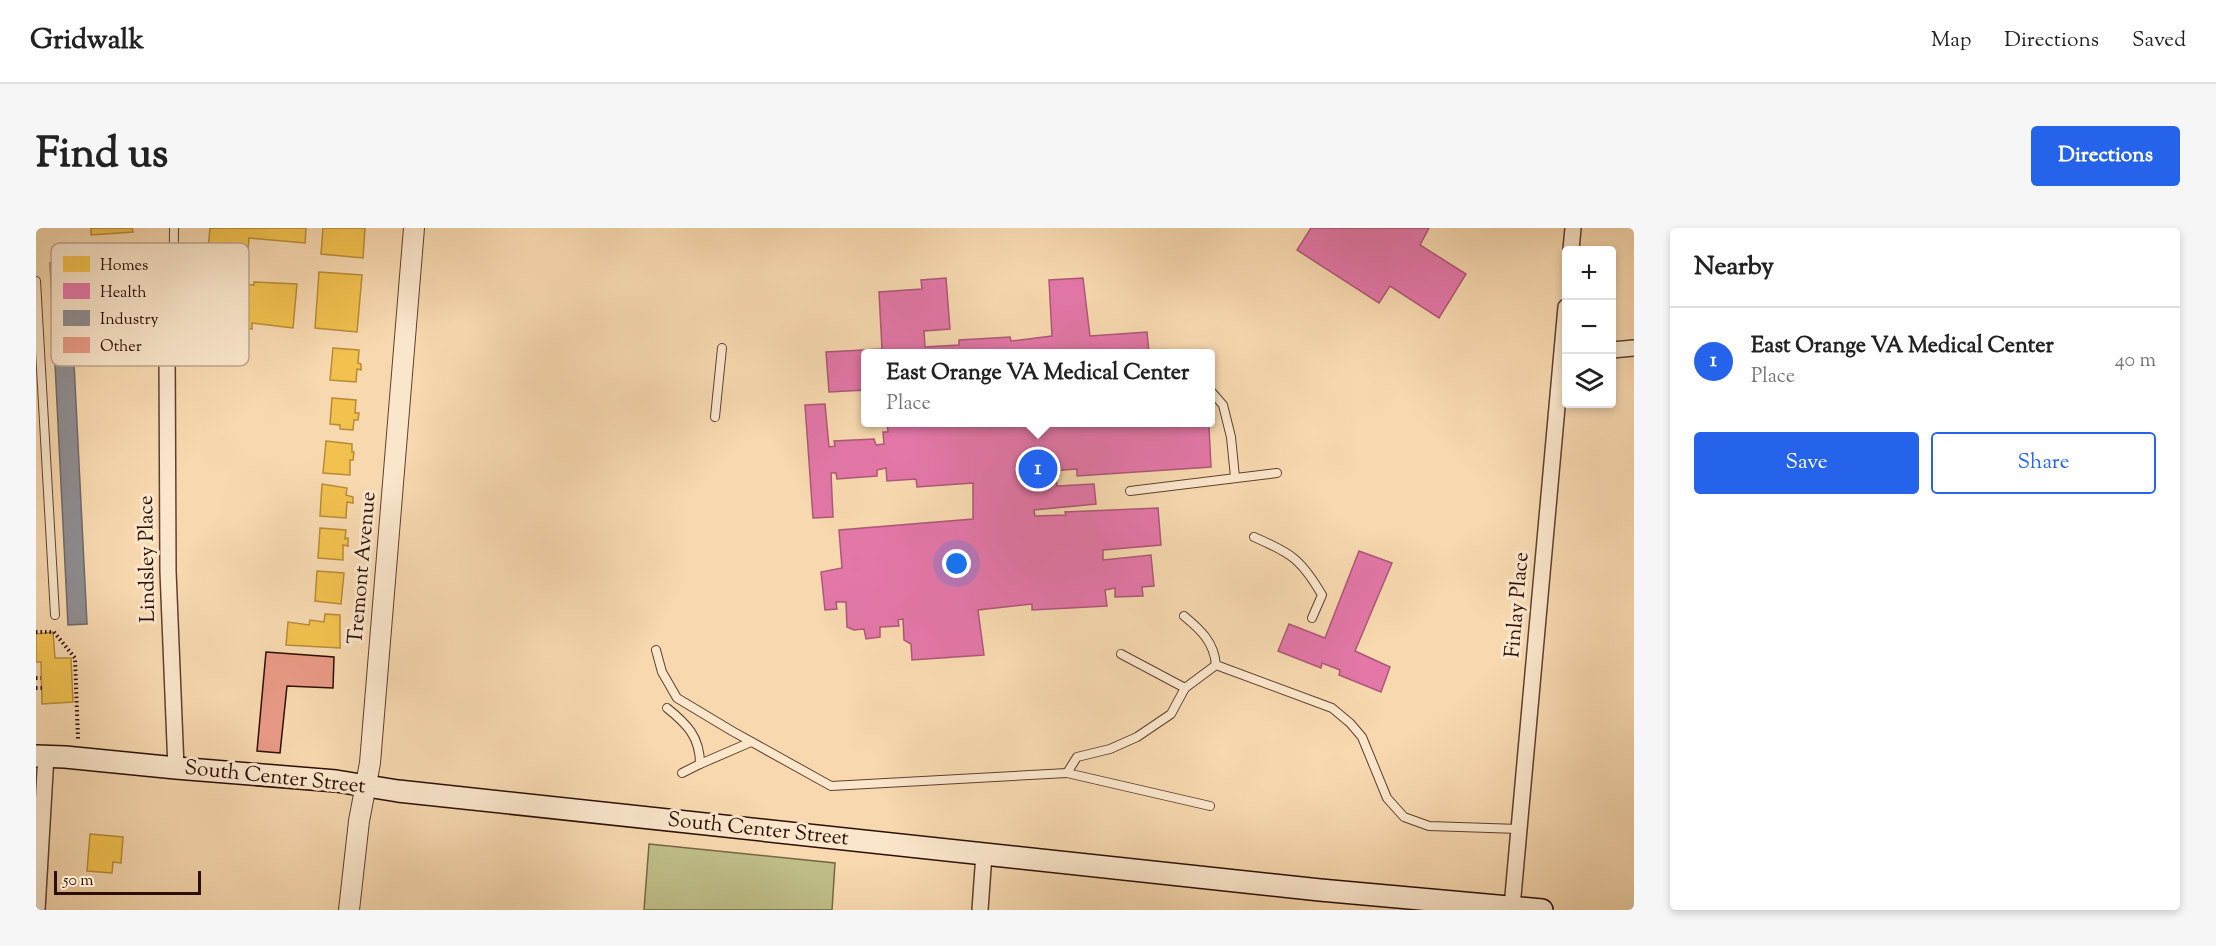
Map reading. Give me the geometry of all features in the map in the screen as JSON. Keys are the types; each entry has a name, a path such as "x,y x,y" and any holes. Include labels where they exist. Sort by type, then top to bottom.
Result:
{"main road":[{"name":"South Center Street","path":"41,755 336,782 1479,907 1542,910"}],"street":[{"name":"Tremont Avenue","path":"349,910 379,669 414,228"},
{"path":"1571,246 1573,228"},
{"path":"1616,350 1634,348"},
{"name":"Lindsley Place","path":"167,366 168,571 176,768"},
{"name":"Finlay Place","path":"1512,907 1562,377"},
{"path":"37,910 41,755"},
{"path":"980,910 984,854"}],"lane":[{"path":"174,228 174,243"},
{"path":"36,281 55,615"},
{"path":"715,417 722,348"},
{"path":"1215,396 1223,405 1231,437 1235,477"},
{"path":"1130,491 1277,472"},
{"path":"1254,537 1288,552 1309,572 1322,595 1312,618"},
{"path":"1184,616 1205,633 1215,654 1216,665"},
{"path":"656,650 662,672 677,699 831,786 1067,773 1210,806"},
{"path":"1121,654 1185,688"},
{"path":"1216,665 1332,708 1362,737 1387,798 1404,817 1429,826 1519,829"},
{"path":"1067,773 1077,757 1110,749 1137,737 1171,714 1185,688 1216,665"},
{"path":"667,708 686,723 700,749 700,764"},
{"path":"682,773 751,742"}],"path":[{"path":"36,632 54,632 75,658 78,740"}],"shaded area":[{"path":"649,844 835,863 832,910 644,910"}],"building: Homes":[{"path":"91,228 132,228 133,232 91,235"},
{"path":"210,228 306,228 305,243 249,238 249,243 209,243"},
{"path":"323,228 365,228 363,258 321,254"},
{"path":"319,272 362,275 357,332 315,328"},
{"path":"254,282 297,284 293,328 252,323 252,329 249,329 249,285 254,285"},
{"path":"333,348 359,350 358,363 361,364 361,370 357,369 356,382 330,380"},
{"path":"332,398 356,400 355,413 359,413 358,420 354,420 353,430 340,429 340,425 330,424"},
{"path":"326,441 352,444 352,452 354,452 353,460 350,460 350,475 323,473"},
{"path":"322,484 347,488 346,495 353,497 353,503 347,502 346,518 320,516"},
{"path":"320,528 346,530 345,539 348,538 348,546 343,545 343,560 318,558"},
{"path":"317,571 344,573 341,604 315,601"},
{"path":"325,614 340,615 340,648 286,645 288,622 309,625 310,620 324,622"},
{"path":"53,632 55,658 71,658 73,702 42,704 41,662 36,662 36,634"},
{"path":"90,834 123,837 121,863 113,862 112,873 87,871"}],"building: Health":[{"path":"1311,228 1429,228 1420,245 1466,274 1439,318 1390,286 1379,303 1297,250"},
{"path":"946,278 950,329 924,331 925,347 959,345 959,340 1010,337 1011,341 1052,336 1049,280 1083,278 1090,336 1147,332 1149,349 882,349 879,292 922,289 921,280"},
{"path":"861,350 861,390 829,392 826,352"},
{"path":"825,404 829,447 835,446 834,441 874,439 876,445 884,444 883,432 888,432 888,427 1209,427 1211,467 1077,476 1077,469 1024,473 1025,476 1056,475 1057,486 1094,484 1096,504 1034,510 1035,516 1066,515 1065,512 1158,508 1161,545 1103,550 1103,560 1151,555 1154,586 1142,587 1143,596 1115,597 1115,588 1105,590 1107,606 1032,610 1032,604 978,610 984,655 912,660 911,644 904,640 903,619 898,620 899,626 880,627 880,637 866,639 864,629 854,630 847,627 846,602 836,602 837,609 825,610 821,572 842,568 839,530 973,519 973,483 917,487 916,479 887,481 886,468 877,470 877,476 837,479 836,473 831,473 833,517 813,518 805,405"},
{"path":"1359,551 1392,563 1355,651 1390,667 1381,692 1339,675 1340,670 1322,663 1321,668 1278,651 1289,624 1325,638"}],"building: Industry":[{"path":"55,366 74,366 87,624 68,625"}],"building: Other":[{"path":"266,652 334,657 333,688 287,686 280,753 257,751"}],"place":[{"name":"East Orange VA Medical Center","path":"1038,469"}]}
